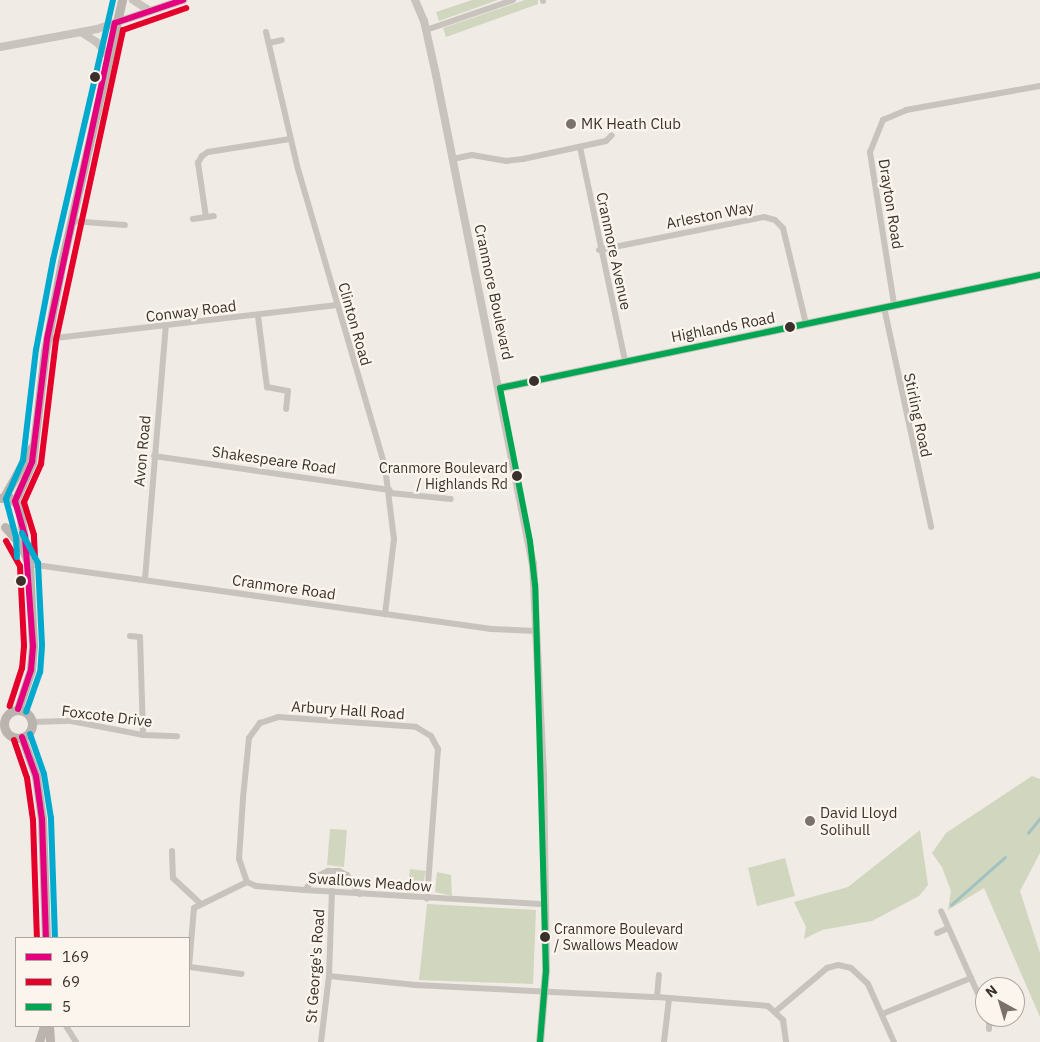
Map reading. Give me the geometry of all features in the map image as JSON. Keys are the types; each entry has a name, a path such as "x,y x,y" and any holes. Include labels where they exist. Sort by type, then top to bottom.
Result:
{"main road":[{"path":"18,709 28,713 33,722 31,730 22,737 12,736 4,726 8,714 18,709 30,670 33,646 25,536 15,501 32,462 47,339 107,56 122,0"},
{"path":"15,501 2,498 34,442"},
{"path":"19,518 13,525 2,527 28,561"},
{"path":"22,737 36,776 41,811 46,937"},
{"path":"39,1042 48,1027"},
{"path":"48,1027 50,1042"},
{"path":"48,1027 58,1042"}],"street":[{"path":"133,0 150,11"},
{"path":"0,47 81,32 115,23 183,0"},
{"name":"Cranmore Boulevard","path":"415,0 426,30 530,541 543,776 546,992 540,1042"},
{"path":"426,30 513,0"},
{"path":"81,32 98,43 107,56"},
{"name":"Clinton Road","path":"266,32 290,139 337,305 379,442 390,492 394,539 385,614"},
{"path":"268,43 282,40"},
{"name":"Drayton Road","path":"894,304 870,152 883,120 906,110 1040,86"},
{"path":"453,159 472,155 506,161 523,159 606,141 612,135"},
{"path":"206,217 198,163 202,156 208,152 290,139"},
{"name":"Cranmore Avenue","path":"580,147 599,250 625,360"},
{"path":"193,219 214,216"},
{"name":"Arleston Way","path":"599,250 764,217 776,220 783,228 806,324"},
{"path":"71,221 125,225"},
{"name":"Highlands Road","path":"500,388 625,360 1040,275"},
{"name":"Conway Road","path":"47,339 258,316 337,305"},
{"name":"Stirling Road","path":"884,307 931,527"},
{"path":"258,316 267,386 288,391 286,409"},
{"name":"Avon Road","path":"145,579 166,326"},
{"name":"Shakespeare Road","path":"154,456 390,492 451,499"},
{"name":"Cranmore Road","path":"28,561 491,629 536,631"},
{"path":"130,636 140,637 143,735"},
{"name":"Arbury Hall Road","path":"247,882 240,859 244,798 249,738 260,723 278,717 416,727 431,736 438,749 427,899"},
{"name":"Foxcote Drive","path":"33,722 71,721 143,735 177,736"},
{"path":"172,851 174,878 200,903"},
{"path":"305,890 314,878 328,871 339,871 347,875 360,894"},
{"path":"242,974 190,967 192,915 200,903 247,882"},
{"name":"Swallows Meadow","path":"247,882 256,886 305,890 427,899 544,904"},
{"name":"St George's Road","path":"321,1042 329,976 332,891"},
{"path":"941,911 975,987"},
{"path":"937,933 948,928"},
{"path":"776,1011 816,975 838,965 861,976 882,1014 894,1042"},
{"path":"657,997 659,975"},
{"path":"329,976 416,985 657,997 669,1000 768,1006 776,1011 783,1020 786,1042"},
{"path":"882,1014 971,978"},
{"path":"664,1042 669,1000"},
{"path":"67,1027 76,1042"}],"green space":[{"path":"472,0 498,0 439,21 436,12"},
{"path":"525,0 538,0 538,4 446,37 443,28"},
{"path":"1032,776 1040,779 1040,853 1020,891 1040,953 1040,1017 1025,982 1025,977 1023,977 984,888 948,910 951,891 942,867 932,853 946,833"},
{"path":"330,829 347,830 344,867 327,865"},
{"path":"920,830 928,885 919,896 872,921 822,930 804,939 806,927 794,902 848,887"},
{"path":"785,858 795,896 757,906 748,868"},
{"path":"410,869 426,871 421,892 407,893"},
{"path":"437,872 451,875 452,896 435,892"},
{"path":"427,904 536,910 533,984 419,980"}],"waterway":[{"path":"1028,833 1040,818"},
{"path":"951,905 1005,857"}],"transit line":[{"path":"17,557 16,537 6,499 23,460 36,350 53,260 113,0"},
{"name":"169","path":"115,23 183,0"},
{"name":"69","path":"35,557 34,535 24,502 41,464 56,340 123,30 186,8"},
{"name":"169","path":"18,709 31,670 33,646 25,536 15,501 32,462 47,339 115,23"},
{"name":"5","path":"540,1042 546,971 535,585 530,541 500,388 1040,275"},
{"path":"22,533 38,563 42,646 40,672 26,712"},
{"name":"69","path":"6,541 20,566 24,646 22,668 10,706"},
{"path":"30,734 44,774 51,818 55,937"},
{"name":"169","path":"22,737 36,776 42,819 46,937"},
{"name":"69","path":"14,740 27,778 33,820 37,937"}],"place":[{"name":"MK Heath Club","path":"571,124"},
{"name":"Cranmore Boulevard / Highlands Rd","path":"517,476"},
{"name":"David Lloyd Solihull","path":"810,821"},
{"name":"Cranmore Boulevard / Swallows Meadow","path":"545,937"}]}
